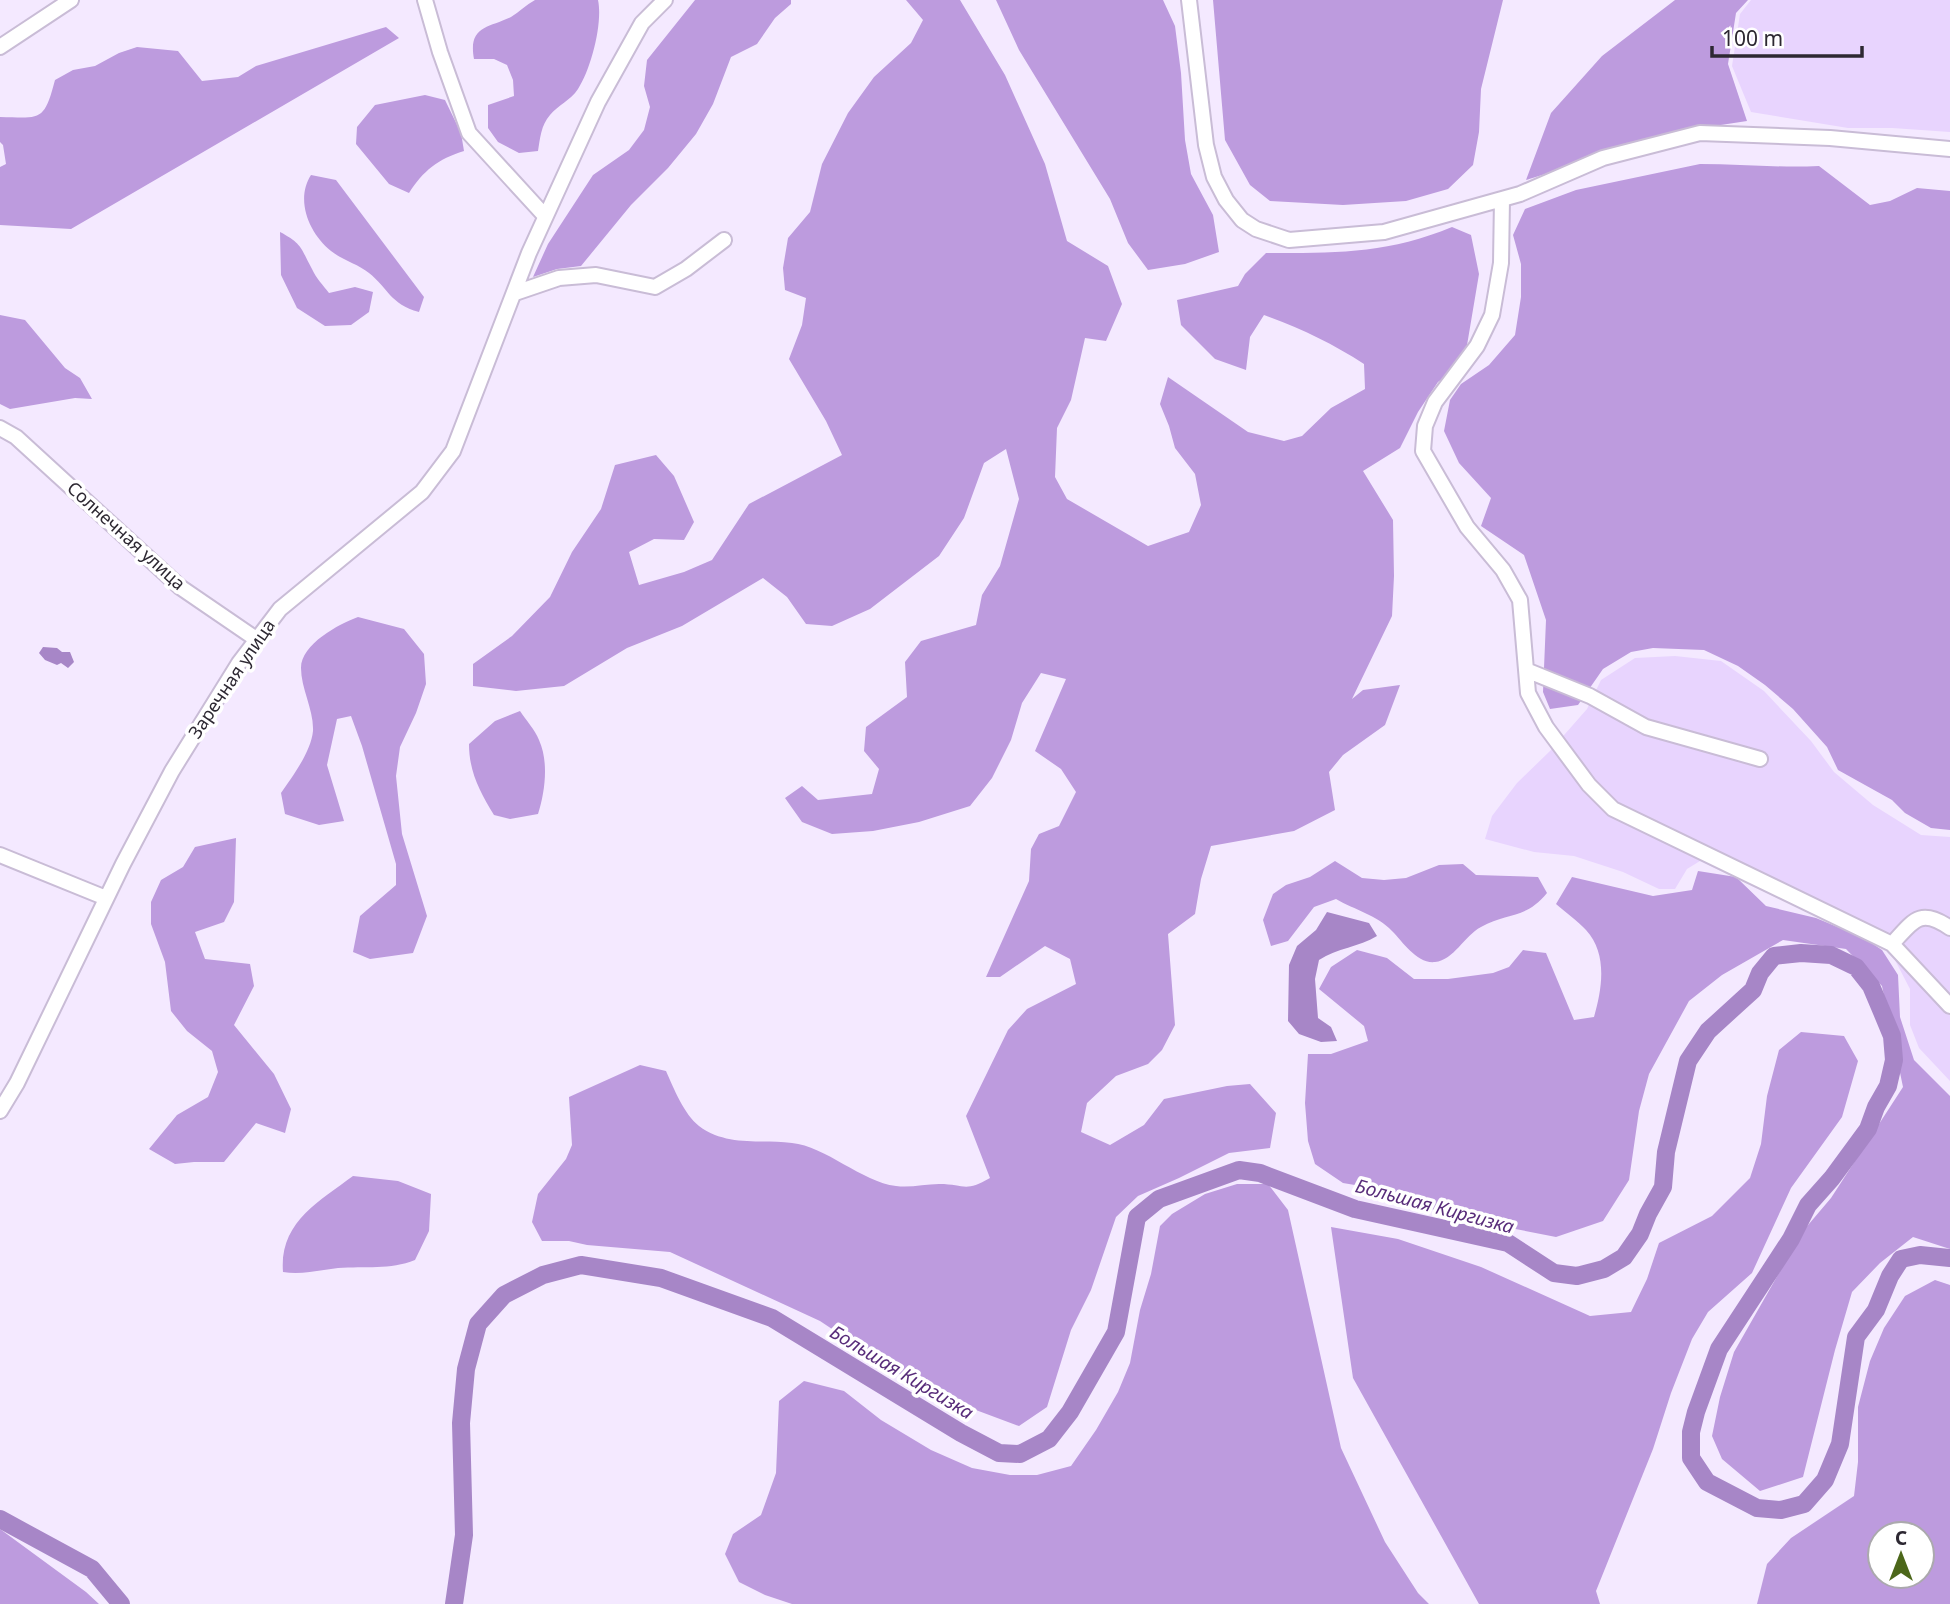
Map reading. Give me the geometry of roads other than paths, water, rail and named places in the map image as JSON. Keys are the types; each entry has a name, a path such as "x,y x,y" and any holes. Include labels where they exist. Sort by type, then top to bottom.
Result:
{"street":[{"path":"0,47 52,5 71,0"},
{"path":"425,0 440,52 469,132 545,216"},
{"name":"Заречная улица","path":"0,1111 17,1083 106,898 172,771 212,704 256,639 280,609 422,492 453,451 529,253 598,102 642,23 665,0"},
{"path":"1189,0 1206,145 1214,177 1226,200 1242,220 1256,229 1289,240 1384,232 1520,194 1603,158 1699,132 1830,138 1950,149"},
{"path":"1502,199 1501,263 1492,314 1477,346 1435,402 1424,426 1423,451 1467,527 1503,570 1520,600 1528,693 1546,727 1589,785 1613,809 1892,944 1950,1006"},
{"path":"515,293 559,278 596,275 654,287 686,269 724,240"},
{"name":"Солнечная улица","path":"0,428 16,436 180,587 256,639"},
{"path":"1526,670 1590,696 1646,727 1760,758"},
{"path":"0,855 106,898"},
{"path":"1892,944 1914,920 1927,916 1936,918 1950,928"}],"waterway":[{"name":"Большая Киргизка","path":"454,1604 464,1535 461,1423 466,1369 478,1324 504,1295 543,1275 581,1265 661,1278 772,1318 961,1433 999,1453 1020,1454 1049,1439 1070,1412 1116,1332 1137,1217 1159,1199 1239,1170 1260,1173 1355,1209 1508,1243 1554,1273 1577,1276 1604,1269 1624,1257 1640,1234 1663,1187 1666,1152 1688,1061 1708,1031 1753,990 1760,973 1774,956 1801,953 1831,955 1856,967 1871,986 1892,1036 1894,1060 1888,1086 1868,1129 1832,1178 1808,1205 1791,1239 1719,1349 1691,1432 1691,1458 1707,1482 1757,1508 1781,1510 1804,1504 1825,1480 1840,1444 1856,1337 1876,1310 1890,1276 1901,1259 1920,1255 1950,1258"},
{"name":"Большая Киргизка","path":"0,1519 92,1569 121,1604"}]}
